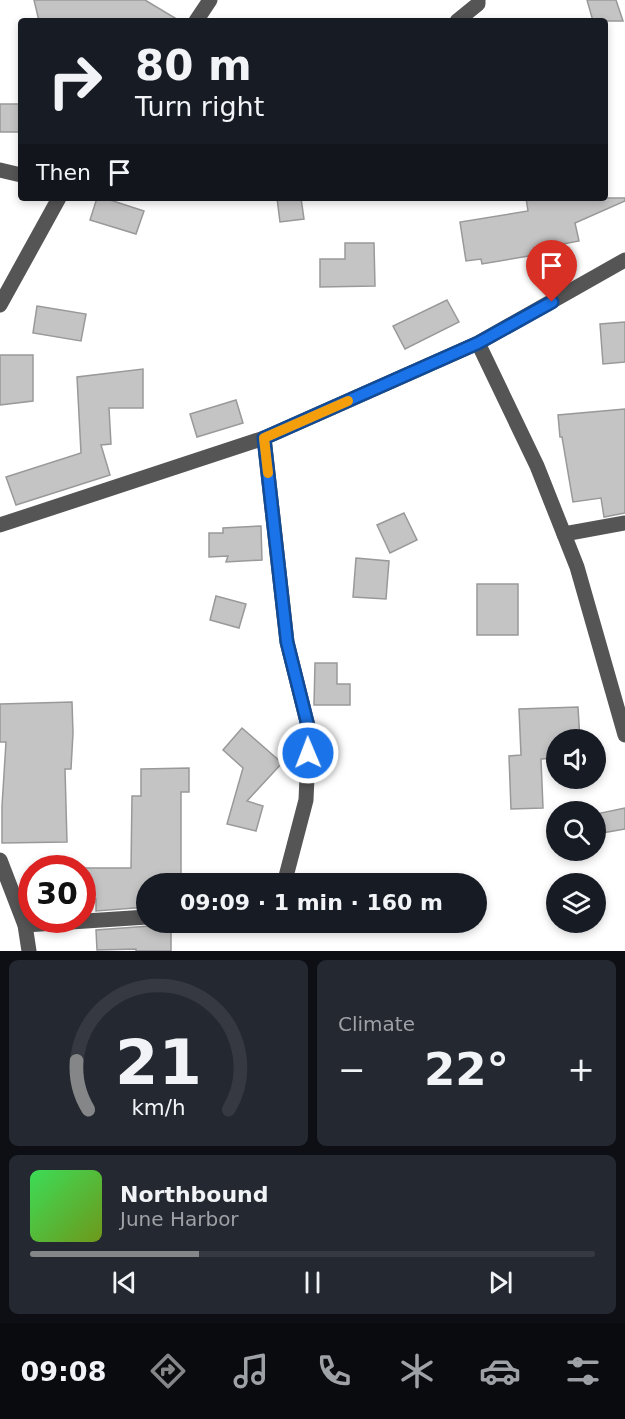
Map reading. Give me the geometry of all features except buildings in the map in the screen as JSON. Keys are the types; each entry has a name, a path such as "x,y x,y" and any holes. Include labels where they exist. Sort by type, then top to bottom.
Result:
{"street":[{"path":"198,18 210,0"},
{"path":"461,18 478,4 478,0"},
{"path":"0,170 18,174"},
{"path":"0,305 57,201"},
{"path":"0,525 264,438 478,343 625,260"},
{"path":"478,343 537,466 577,567 625,735"},
{"path":"264,438 287,642 309,730 306,800 287,873"},
{"path":"564,534 625,523"},
{"path":"0,860 18,907"},
{"path":"96,920 136,918"},
{"path":"26,933 28,951"}],"slow traffic":[{"path":"268,473 264,438 348,401"}],"route":[{"path":"308,753 309,730 287,642 264,438 478,343 552,302"}]}
